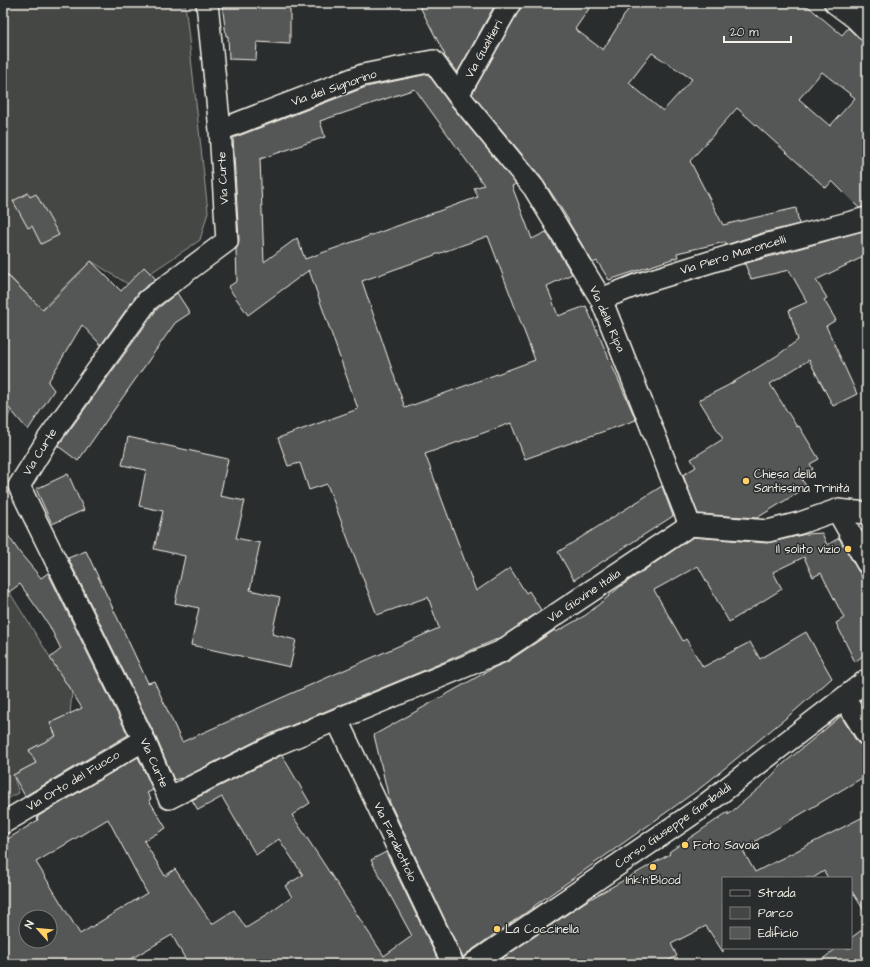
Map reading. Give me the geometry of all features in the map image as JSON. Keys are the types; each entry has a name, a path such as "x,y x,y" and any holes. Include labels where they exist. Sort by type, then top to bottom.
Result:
{"street":[{"name":"Via Curte","path":"207,3 220,130 227,241 148,300 48,439 19,486 144,740 169,798 273,746 337,720"},
{"name":"Via Gualtieri","path":"458,95 510,3"},
{"path":"835,3 863,17"},
{"name":"Via del Signorino","path":"220,130 363,75 433,60 458,95"},
{"name":"Via della Ripa","path":"458,95 534,188 601,299 690,525"},
{"name":"Via Piero Maroncelli","path":"601,299 639,284 765,245 867,218"},
{"path":"837,510 867,563"},
{"path":"690,525 768,531 800,523 837,510 867,513"},
{"name":"Via Giovine Italia","path":"337,720 500,652 690,525"},
{"name":"Corso Giuseppe Garibaldi","path":"473,964 702,808 867,680"},
{"path":"844,698 867,734"},
{"name":"Via Farabottolo","path":"337,720 453,964"},
{"name":"Via Orto del Fuoco","path":"3,823 144,740"}],"green space":[{"path":"3,3 185,3 208,212 200,240 131,286 91,261 42,309 3,270"},
{"path":"3,400 11,410 3,430"},
{"path":"3,582 72,692 70,714 50,723 56,736 29,750 36,763 13,775 19,793 3,801"}],"building":[{"path":"222,3 290,3 290,44 257,42 256,60 229,59 228,36 226,36"},
{"path":"418,3 496,3 457,73 444,55"},
{"path":"522,3 593,3 575,29 603,50 632,3 804,3 842,35 848,28 859,38 867,42 867,206 859,208 832,181 826,188 737,108 690,161 723,225 796,208 799,224 762,233 726,245 725,242 677,253 678,257 609,280 597,261 593,263 569,221 540,176 472,94","holes":["652,53 692,79 663,111 629,83","822,72 855,98 830,126 799,99"]},
{"path":"428,74 449,103 516,184 512,186 532,239 546,232 572,274 547,286 558,316 586,306 636,420 525,459 511,423 425,454 476,591 510,568 526,593 529,591 541,610 502,637 268,735 181,779 174,780 155,735 68,558 86,551 148,683 154,681 182,742 439,628 428,597 377,615 327,484 309,490 300,463 288,466 278,438 358,409 309,270 248,315 228,287 237,281 236,249 239,240 233,138 366,87","holes":["415,89 484,185 474,188 478,197 305,259 297,238 264,262 260,159 325,137 320,121","488,236 535,360 405,408 362,281"]},
{"path":"28,193 30,197 36,194 59,235 41,244 32,226 28,228 13,201"},
{"path":"867,230 867,255 816,280 827,298 824,300 836,320 826,326 857,394 833,406 809,360 770,384 797,427 799,426 819,459 810,464 813,469 800,477 807,487 757,518 698,514 683,475 696,467 691,459 723,439 699,400 752,371 778,355 798,340 789,310 807,302 789,270 751,279 745,264 743,264"},
{"path":"91,261 121,291 144,267 156,279 138,293 101,345 82,325 48,382 54,390 28,430 3,401 3,271 43,310"},
{"path":"177,293 190,313 175,323 78,461 58,446 157,309"},
{"path":"128,437 228,459 220,496 245,501 236,538 260,543 250,590 280,597 272,634 296,640 290,667 191,645 199,608 175,603 185,556 154,549 163,511 139,506 146,470 122,465"},
{"path":"68,474 84,510 52,524 36,489"},
{"path":"662,486 673,516 574,580 558,552"},
{"path":"3,528 20,553 41,578 48,573 128,735 25,796 13,775 36,763 29,750 56,736 50,723 82,708 50,658 61,649 49,625 20,584 9,592 3,582"},
{"path":"822,533 827,545 839,538 867,587 867,652 855,662 836,623 844,618 821,573 813,577 804,557 773,572 782,589 729,622 698,566 654,590 683,641 686,639 703,667 750,642 760,659 806,632 832,678 797,709 703,786 466,954 463,958 390,803 374,735 495,667 507,662 555,630 556,632 586,615 621,586 693,537 767,543 806,534"},
{"path":"867,695 867,712 860,701"},
{"path":"841,716 857,742 862,746 867,747 867,775 742,849 755,872 867,815 867,915 852,892 852,877 827,877 824,871 815,877 722,877 723,952 706,926 671,944 677,956 662,964 494,964 585,902 670,854 669,852 728,812 728,815 764,784 783,764"},
{"path":"282,755 310,803 292,815 384,956 412,936 371,860 386,852 440,964 188,964 172,935 122,964 3,964 3,842 38,820 37,817 138,757 153,790 147,793 151,799 149,800 166,828 144,841 165,876 175,869 212,924 234,910 246,928 292,897 285,886 303,875 279,839 256,855 222,797 198,810 192,800","holes":["108,819 147,893 80,934 36,862"]},
{"path":"867,926 867,964 816,964 836,949 852,949 852,937"}],"place":[{"name":"Chiesa della Santissima Trinità","path":"746,481"},
{"name":"Il solito vizio","path":"848,549"},
{"name":"Foto Savoia","path":"685,845"},
{"name":"Ink'n'Blood","path":"653,867"},
{"name":"La Coccinella","path":"497,929"}]}
